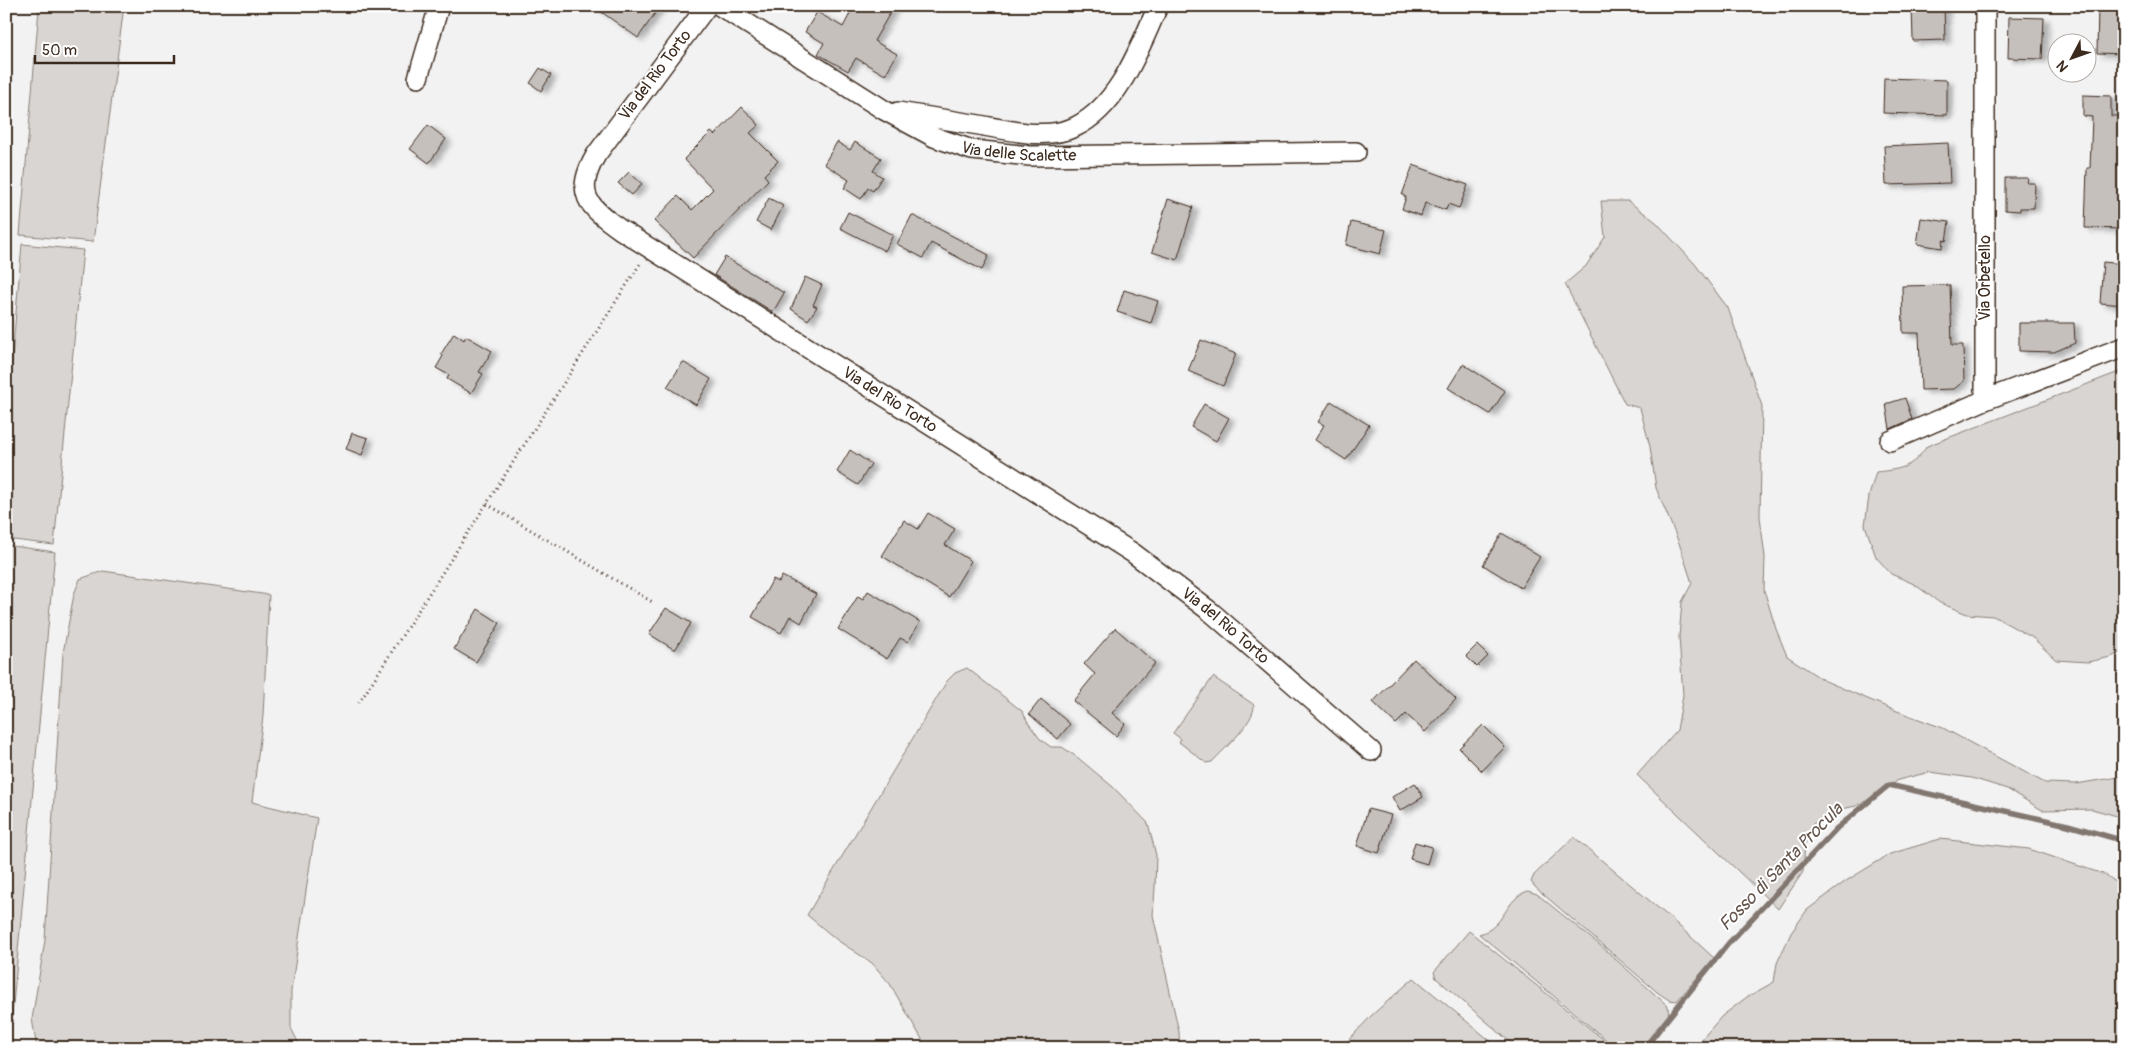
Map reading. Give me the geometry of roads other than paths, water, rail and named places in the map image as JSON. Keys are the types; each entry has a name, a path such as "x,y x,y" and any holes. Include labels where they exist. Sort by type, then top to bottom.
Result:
{"street":[{"path":"418,78 439,6"},
{"name":"Via del Rio Torto","path":"707,6 602,146 585,176 584,186 593,207 616,227 1133,554 1211,612 1370,751"},
{"name":"Via delle Scalette","path":"720,6 884,110 934,137 978,152 1012,156 1356,152"},
{"path":"884,110 1025,132 1052,132 1069,129 1091,116 1117,88 1133,62 1158,6"},
{"name":"Via Orbetello","path":"1985,6 1985,400"},
{"path":"1890,441 1985,400 2124,347"}],"waterway":[{"name":"Fosso di Santa Procula","path":"1644,1048 1728,944 1837,828 1889,785 2068,825 2124,841"}]}
